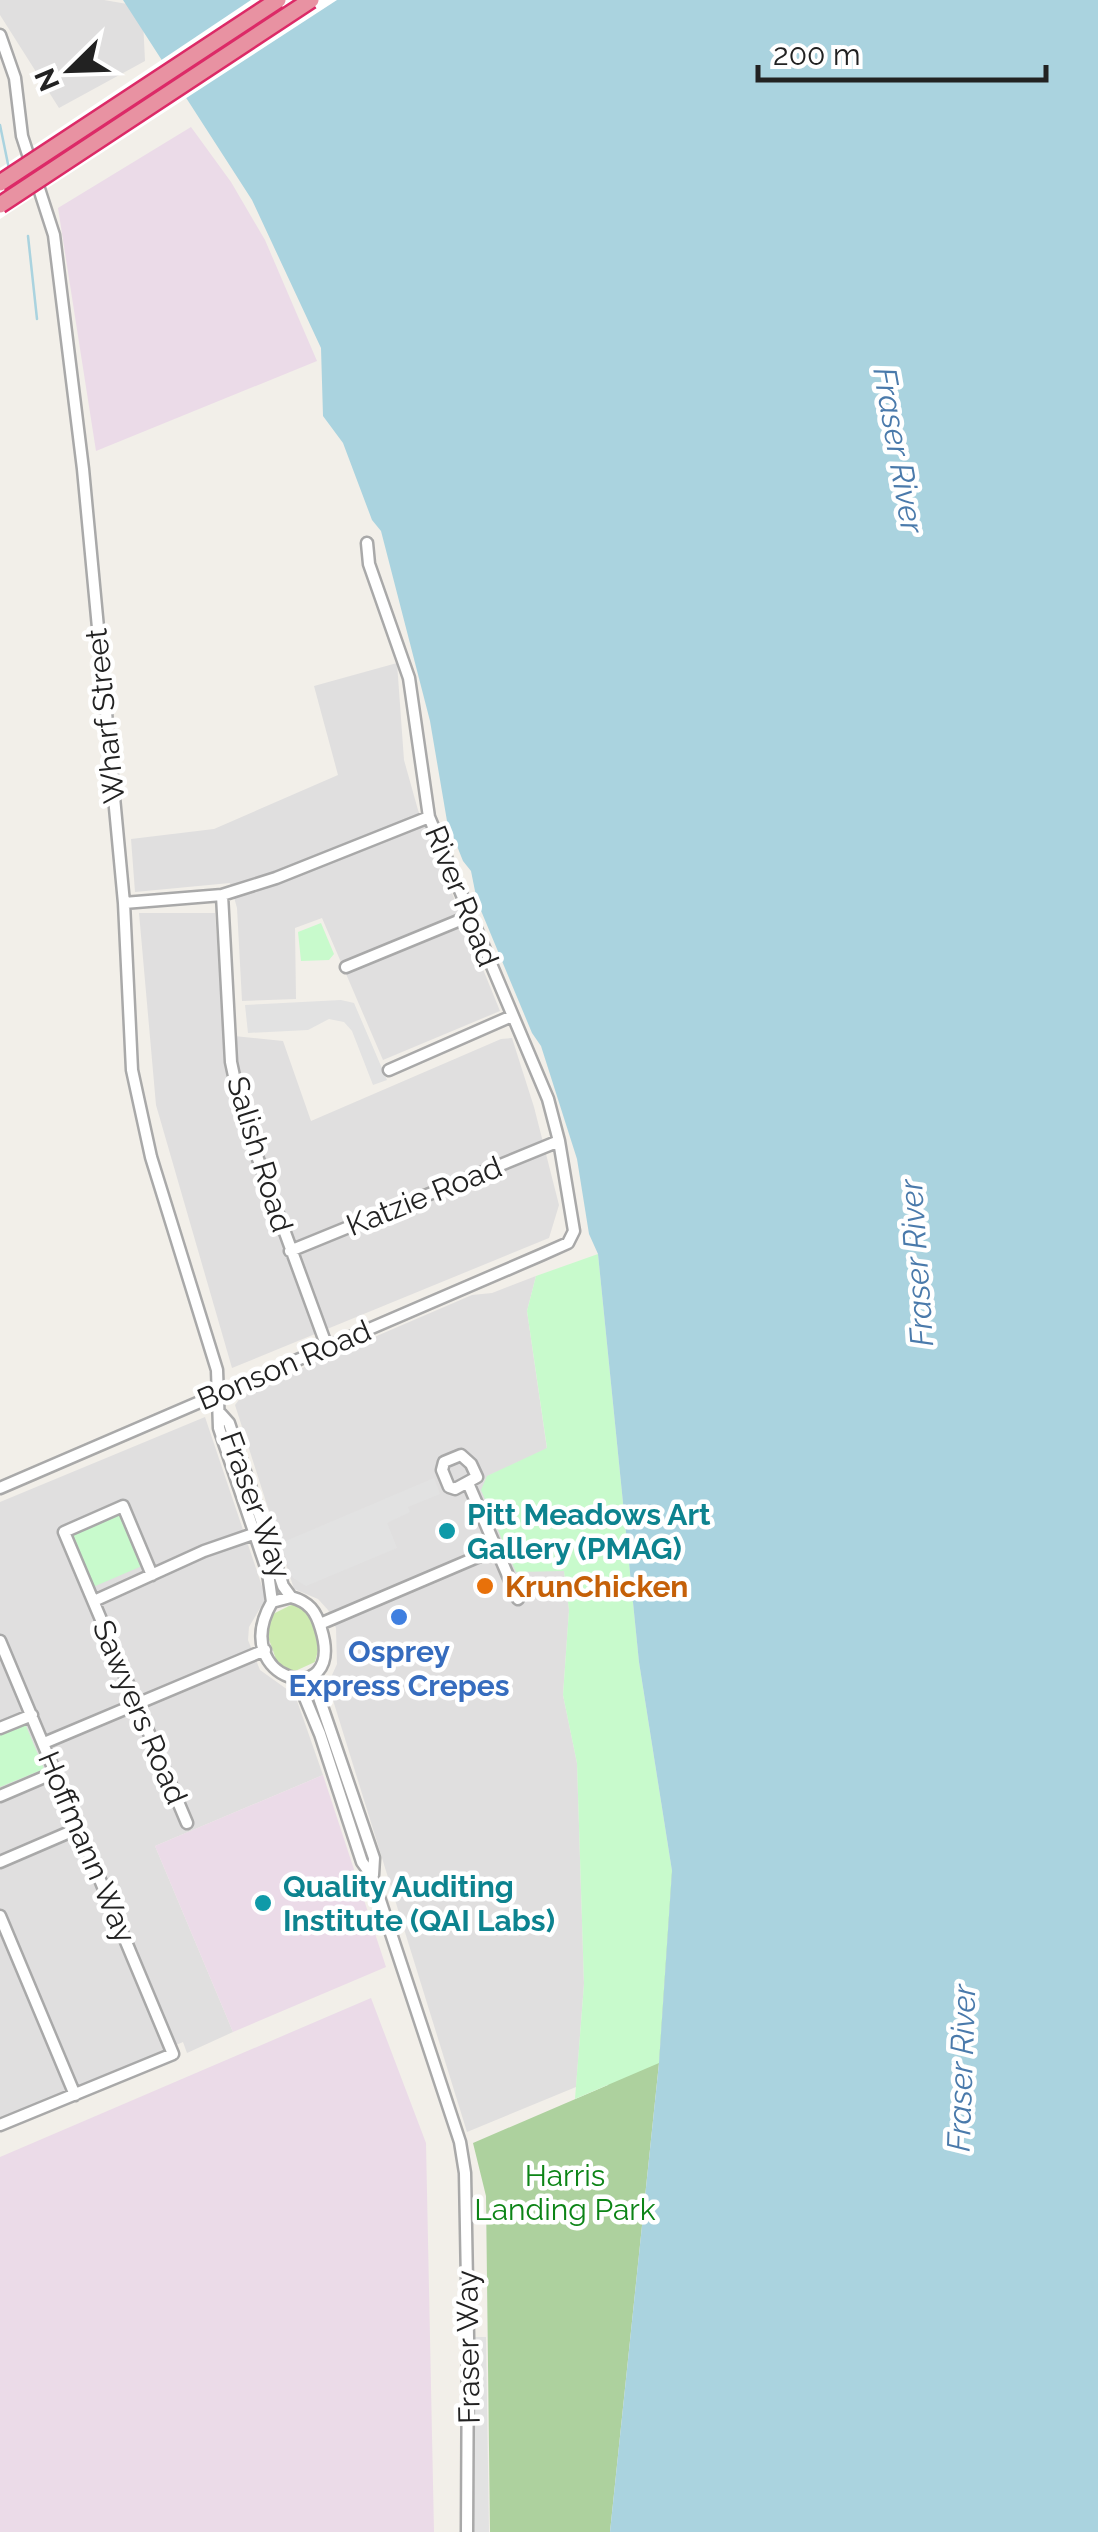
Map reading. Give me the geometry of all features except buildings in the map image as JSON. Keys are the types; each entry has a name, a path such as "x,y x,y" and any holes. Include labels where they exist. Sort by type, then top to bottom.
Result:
{"highway":[{"path":"0,183 278,0"},
{"path":"0,204 311,0"}],"street":[{"name":"Wharf Street","path":"0,35 14,78 22,136 54,235 81,455 124,904 132,1070 139,1111 217,1370 220,1393"},
{"name":"River Road","path":"367,544 369,564 409,678 429,817 539,1074 559,1140 574,1231 568,1243"},
{"path":"124,904 222,895 276,878 429,817"},
{"name":"Salish Road","path":"222,895 231,1062 250,1140 326,1347"},
{"path":"346,968 470,916"},
{"path":"389,1070 512,1016"},
{"name":"Katzie Road","path":"290,1250 559,1140"},
{"name":"Bonson Road","path":"0,1488 568,1243"},
{"name":"Fraser Way","path":"220,1393 221,1414 229,1423 259,1532 272,1602"},
{"path":"468,1482 518,1599"},
{"name":"Sawyers Road","path":"152,1575 122,1506 64,1532 187,1822"},
{"path":"94,1601 204,1551 259,1532"},
{"name":"Fraser Way","path":"259,1532 283,1586 292,1596"},
{"path":"320,1624 496,1549"},
{"path":"292,1596 309,1604 320,1624 325,1649 312,1676 298,1681 278,1672 266,1650 261,1626 272,1602 292,1596"},
{"name":"Hoffmann Way","path":"0,1641 4,1662 32,1714 173,2054 75,2094"},
{"path":"44,1743 266,1650"},
{"name":"Fraser Way","path":"312,1676 374,1858 372,1876"},
{"name":"Fraser Way","path":"298,1681 320,1734 362,1862 372,1876 463,2156 469,2372 468,2532"},
{"path":"0,1728 32,1714"},
{"path":"0,1796 56,1772"},
{"path":"0,1862 80,1828"},
{"path":"0,1916 75,2094 0,2125"}],"shaded area":[{"path":"0,0 104,0 133,5 143,20 145,61 59,108 0,15"},
{"path":"191,127 231,182 265,240 317,361 96,451 58,208"},
{"path":"397,663 404,760 418,810 500,1011 383,1060 322,918 295,928 296,999 242,1001 237,908 230,883 135,892 131,839 214,829 338,775 314,686"},
{"path":"139,913 215,913 224,1035 283,1041 311,1121 501,1039 512,1038 559,1205 549,1238 232,1368 156,1105"},
{"path":"341,1000 354,1003 387,1080 373,1085 352,1031 344,1022 329,1019 308,1030 248,1033 245,1005"},
{"path":"536,1276 527,1311 547,1449 488,1476 564,1571 569,1610 563,1695 577,1763 584,1984 576,2087 467,2132 328,1684 337,1664 336,1628 318,1599 294,1589 235,1405 244,1393 472,1295 492,1293"},
{"path":"205,1417 266,1598 249,1627 248,1640 260,1670 295,1695 323,1775 155,1846 233,2032 187,2053 183,2042 0,2120 0,1502"},
{"path":"434,1478 440,1494 408,1507 410,1512 387,1523 397,1548 306,1586 293,1578 281,1543"},
{"path":"323,1775 386,1967 233,2032 155,1846"},
{"path":"371,1998 426,2143 434,2532 0,2532 0,2157"},
{"path":"468,2337 486,2337 489,2532 472,2532"}],"green space":[{"path":"321,923 334,954 329,960 301,961 298,932"},
{"path":"598,1254 639,1662 672,1871 659,2063 575,2099 584,1984 577,1763 563,1695 569,1610 564,1571 516,1572 481,1490 487,1476 547,1448 527,1311 536,1276"},
{"path":"119,1513 142,1566 93,1587 70,1534"},
{"path":"293,1604 306,1608 320,1643 315,1662 293,1672 278,1665 266,1631 269,1616"},
{"path":"24,1721 44,1769 0,1787 0,1731"},
{"name":"Harris Landing Park","path":"672,1871 659,2063 610,2532 490,2532 486,2196 473,2143 608,2085"}],"water":[{"name":"Fraser River","path":"123,0 1098,0 1098,2532 610,2532 659,2063 672,1871 639,1662 598,1254 589,1234 577,1159 541,1046 532,1033 477,901 471,871 447,821 430,721 381,531 372,520 343,443 323,416 321,348 252,200"}],"pier":[{"path":"251,0 337,0 0,219 0,168"}],"waterway":[{"path":"0,125 9,169"},
{"path":"28,236 37,319"}],"place":[{"name":"Pitt Meadows Art Gallery (PMAG)","path":"447,1531"},
{"name":"KrunChicken","path":"485,1586"},
{"name":"Osprey Express Crepes","path":"399,1617"},
{"name":"Quality Auditing Institute (QAI Labs)","path":"263,1903"}]}
